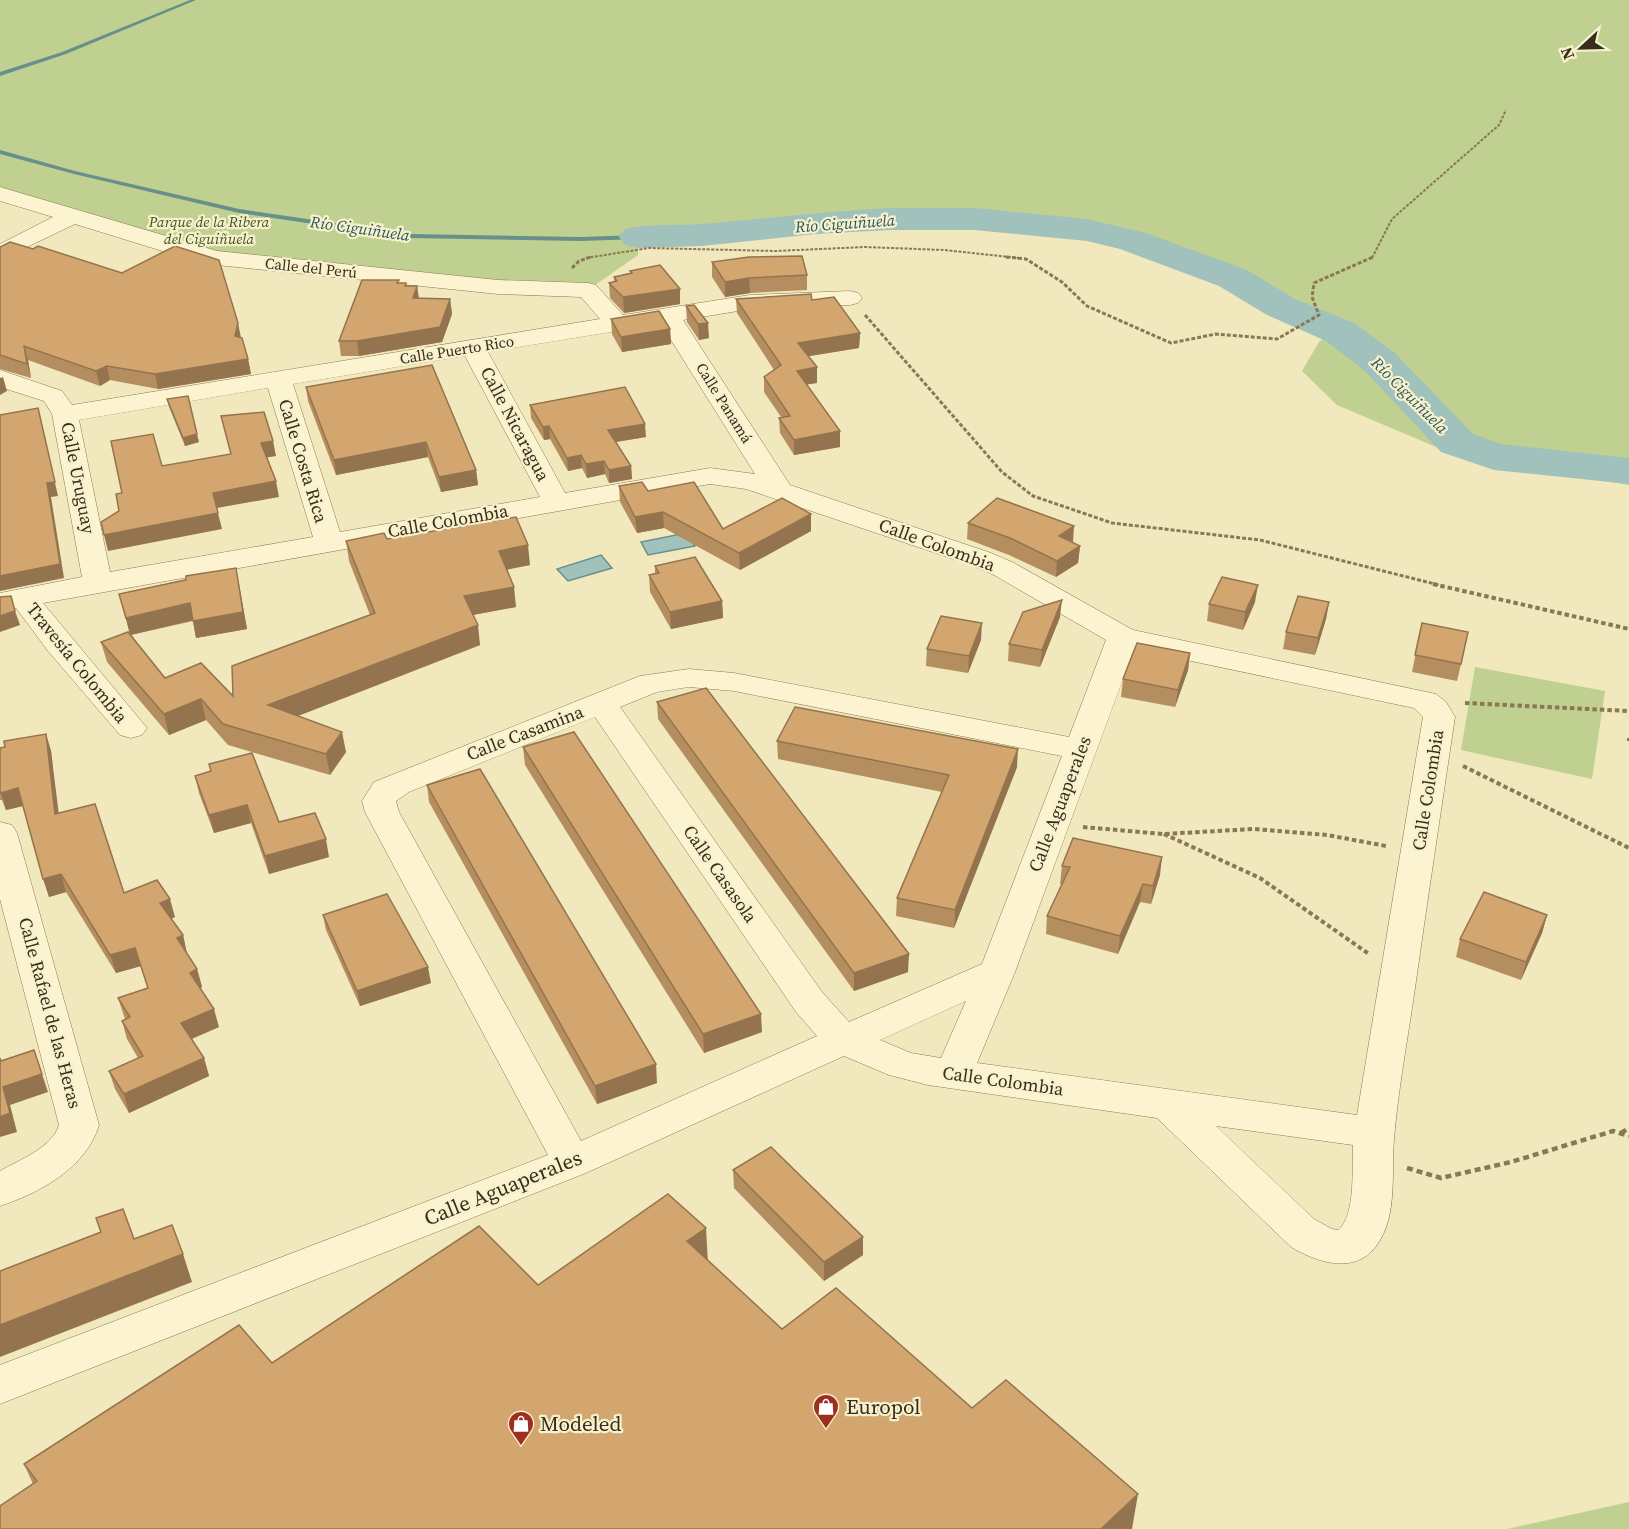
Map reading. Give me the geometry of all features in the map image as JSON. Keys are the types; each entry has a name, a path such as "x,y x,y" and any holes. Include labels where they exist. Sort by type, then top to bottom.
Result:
{"street":[{"name":"Calle del Perú","path":"0,194 193,253 217,258 498,287 588,290 616,323"},
{"path":"0,253 73,216"},
{"name":"Calle Puerto Rico","path":"65,414 750,302 850,298"},
{"name":"Calle Panamá","path":"668,316 779,490"},
{"name":"Calle Nicaragua","path":"473,347 556,502"},
{"name":"Calle Uruguay","path":"0,378 53,396 65,414 98,583"},
{"name":"Calle Costa Rica","path":"278,379 329,542"},
{"name":"Calle Colombia","path":"12,600 710,476 750,481 981,559 1004,569 1123,637 1425,701 1435,709 1439,717 1373,1146 1369,1209 1364,1228 1356,1241 1336,1247 1318,1243 1299,1231 1168,1104"},
{"name":"Travesía Colombia","path":"12,600 59,644 131,728"},
{"name":"Calle Aguaperales","path":"961,1057 998,972 1123,637"},
{"name":"Calle Casamina","path":"572,1162 382,812 379,801 386,790 651,683 689,678 723,681 1081,750"},
{"name":"Calle Casasola","path":"601,703 809,1002 843,1041"},
{"name":"Calle Rafael de las Heras","path":"0,833 79,1125 76,1138 65,1150 0,1190"},
{"name":"Calle Aguaperales","path":"0,1385 572,1162 998,972"},
{"path":"900,1016 933,1017 945,1020 959,1029 961,1057"},
{"name":"Calle Colombia","path":"843,1041 903,1065 928,1071 961,1057 1168,1104 1373,1146"}],"path":[{"path":"549,289 579,261 602,254 649,248 775,251 865,246 944,250 1026,259 1062,282 1087,306 1171,343 1216,334 1277,339 1319,315 1312,297 1314,283 1372,259 1392,219 1499,125 1506,110"},
{"path":"850,298 1002,472 1033,496 1112,523 1260,540 1480,596 1629,629"},
{"path":"1425,701 1629,711"},
{"path":"1434,751 1629,848"},
{"path":"1053,825 1163,834 1254,829 1326,836 1418,851"},
{"path":"1163,834 1260,878 1399,975"},
{"path":"1621,1133 1629,1128"},
{"path":"1373,1146 1441,1178 1511,1162 1613,1131 1629,1136"}],"green space":[{"name":"Parque de la Ribera del Ciguiñuela","path":"0,0 1629,0 1629,485 1462,458 1337,405 1302,371 1319,342 1335,330 1281,307 1233,278 1133,241 1087,230 974,219 890,219 815,223 702,235 639,237 638,255 588,290 217,258 0,194"},
{"path":"1475,667 1605,691 1592,779 1461,750"},
{"path":"1629,1502 1629,1529 1507,1529"}],"water":[{"path":"686,533 695,546 648,555 641,542"},
{"path":"601,555 612,568 568,581 557,569"}],"building":[{"path":"10,242 33,249 38,246 122,273 175,246 219,260 238,323 235,336 242,338 248,359 155,374 107,366 96,371 24,346 27,364 0,355 0,247"},
{"path":"802,256 807,275 749,278 725,282 712,262 749,257"},
{"path":"660,265 680,289 623,297 609,283 617,281 614,277 632,273 630,271"},
{"path":"362,280 399,280 397,283 406,283 405,286 417,286 413,298 450,299 440,327 357,341 339,341"},
{"path":"811,294 812,300 834,297 860,333 798,343 817,367 797,371 840,431 794,440 779,418 790,416 764,377 781,365 736,299"},
{"path":"694,305 708,323 698,324 686,306"},
{"path":"659,311 670,329 621,337 611,319"},
{"path":"432,365 476,470 439,477 426,442 334,460 306,387"},
{"path":"625,387 645,424 608,430 631,466 609,470 604,461 586,464 581,455 567,458 549,426 543,427 530,405"},
{"path":"188,396 197,434 183,438 167,399"},
{"path":"38,408 55,482 47,483 60,564 0,576 0,415"},
{"path":"264,412 273,441 261,443 276,481 213,493 218,513 104,535 101,522 119,511 116,494 122,493 111,441 153,434 162,466 231,454 221,416"},
{"path":"642,482 648,491 694,482 723,529 782,498 811,514 739,553 663,512 635,517 619,486"},
{"path":"997,498 1074,526 1059,536 1080,546 1057,561 1010,538 968,523"},
{"path":"516,517 528,545 499,551 514,587 464,596 478,625 268,705 342,732 326,754 223,724 201,699 164,714 101,642 128,632 165,678 201,663 233,696 232,666 375,613 346,541 384,533 387,539"},
{"path":"695,557 722,601 670,612 649,575 659,573 655,566"},
{"path":"236,568 243,612 193,621 190,603 126,618 119,594 186,580 186,576"},
{"path":"1222,577 1258,585 1245,612 1209,604"},
{"path":"11,596 15,611 0,616 0,597"},
{"path":"1298,596 1329,602 1318,638 1286,632"},
{"path":"1062,600 1042,650 1009,644 1023,612"},
{"path":"941,616 982,623 969,656 927,649"},
{"path":"1422,623 1468,632 1461,664 1415,655"},
{"path":"1137,643 1190,653 1178,690 1123,679"},
{"path":"706,688 909,954 854,973 657,702"},
{"path":"795,707 1018,749 955,910 897,898 949,775 777,741"},
{"path":"574,732 761,1014 703,1034 523,747"},
{"path":"46,734 55,814 95,804 124,893 157,880 170,899 160,903 183,935 177,938 197,969 190,973 214,1009 181,1023 204,1058 124,1094 109,1071 143,1056 122,1021 130,1017 118,998 148,988 135,948 110,955 61,874 43,879 18,788 1,793 0,791 0,748 5,747 4,741"},
{"path":"252,753 279,822 315,813 326,839 265,856 247,805 209,815 195,776 211,771 209,764"},
{"path":"480,769 656,1064 595,1086 427,785"},
{"path":"1073,838 1162,857 1153,886 1143,884 1120,936 1047,916 1070,867 1062,866"},
{"path":"1484,892 1547,915 1526,962 1460,939"},
{"path":"387,894 428,967 357,991 323,915"},
{"path":"34,1050 42,1074 3,1087 10,1113 0,1117 0,1058 1,1061"},
{"path":"771,1147 863,1237 824,1262 733,1170"},
{"path":"668,1194 706,1228 687,1241 782,1329 836,1288 972,1408 1006,1380 1138,1494 1101,1529 0,1529 0,1506 37,1481 24,1464 239,1325 272,1363 479,1226 538,1285"},
{"path":"123,1209 134,1239 172,1225 183,1254 0,1325 0,1271 101,1232 96,1218"}],"waterway":[{"path":"0,74 64,53 194,0"},
{"name":"Río Ciguiñuela","path":"0,152 239,211 410,236 581,239 638,237"},
{"name":"Río Ciguiñuela","path":"638,237 702,235 815,223 890,219 974,219 1087,230 1133,241 1233,278 1281,307 1340,332 1380,362 1457,443 1494,457 1629,471"}],"place":[{"name":"Europol","path":"826,1430"},
{"name":"Modeled","path":"521,1447"}]}
